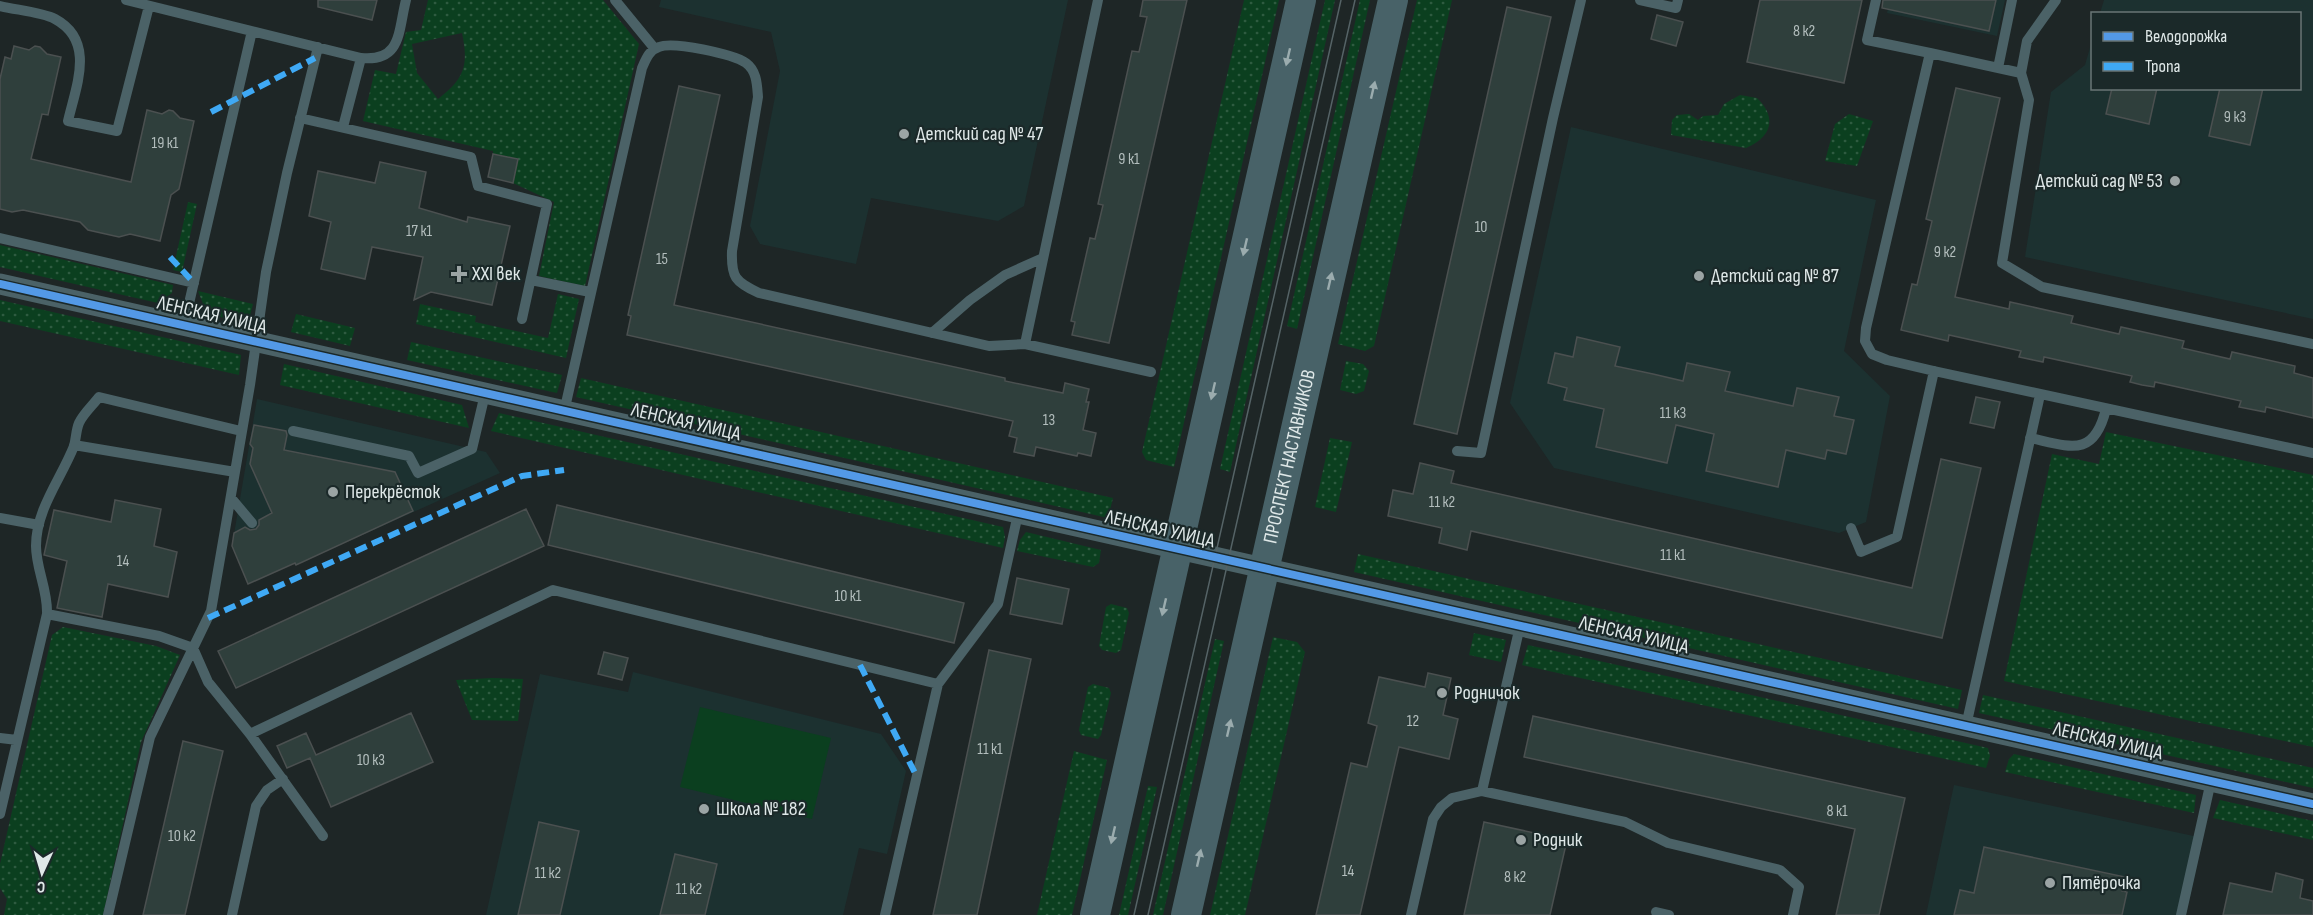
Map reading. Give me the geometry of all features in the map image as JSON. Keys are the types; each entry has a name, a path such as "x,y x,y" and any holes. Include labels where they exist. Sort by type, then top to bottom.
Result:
{"main road":[{"path":"1095,915 1301,0"},
{"name":"ПРОСПЕКТ НАСТАВНИКОВ","path":"1186,915 1394,0"}],"street":[{"name":"ЛЕНСКАЯ УЛИЦА","path":"0,284 2313,804"}],"lane":[{"path":"126,0 376,60 387,56 395,47 406,0"},
{"path":"615,0 655,48"},
{"path":"1025,344 1098,0"},
{"path":"1457,451 1481,453 1552,118 1581,0"},
{"path":"1640,0 1676,8 1678,0"},
{"path":"1876,0 1867,40 2021,73"},
{"path":"1998,68 2012,0"},
{"path":"2056,0 2027,41 2021,73 2029,100 2002,263 2042,287 2313,344"},
{"path":"0,6 54,18 71,30 79,45 81,63 68,121 117,131 149,6"},
{"path":"184,325 252,31"},
{"path":"564,412 642,68 648,55 655,48 672,44 725,55 746,63 756,76 758,97 732,250 732,267 740,284 759,293 989,346 1025,344 1151,372"},
{"path":"108,915 150,737 211,611 266,272 318,47"},
{"path":"1930,53 1866,328 1865,341 1872,354 1887,360 1934,371 2313,453"},
{"path":"343,127 361,58"},
{"path":"300,118 471,157 478,186 547,204 522,319"},
{"path":"0,238 194,283"},
{"path":"932,333 970,300 1005,275 1043,258"},
{"path":"531,280 590,292"},
{"path":"1851,528 1861,552 1897,537 1934,371"},
{"path":"293,431 409,456 418,473 472,449 484,394"},
{"path":"1966,726 2040,394"},
{"path":"0,814 47,614 48,599 37,560 36,542 39,525 42,511 74,445 79,423 99,397 241,431"},
{"path":"2030,438 2068,447 2084,445 2094,438 2102,426 2106,409"},
{"path":"74,445 235,472"},
{"path":"231,498 252,523"},
{"path":"885,915 938,684 998,604 1018,514"},
{"path":"0,518 39,525"},
{"path":"250,734 553,590 938,684"},
{"path":"47,614 114,629 159,636 193,648 208,682 250,734 323,836"},
{"path":"1482,791 1520,626"},
{"path":"0,738 17,740"},
{"path":"232,915 256,806 267,790 283,779"},
{"path":"2181,915 2211,781"},
{"path":"1411,915 1433,819 1441,807 1452,798 1482,791 1624,822 1668,843 1780,870 1799,887 1793,915"},
{"path":"1656,912 1669,915"}],"shaded area":[{"name":"Детский сад № 47","path":"661,0 1068,0 1024,206 998,221 871,198 856,264 760,244 750,226 780,71 771,32 659,7"},
{"path":"1890,0 2005,0 1997,36 1887,13"},
{"name":"Детский сад № 53","path":"2104,0 2313,0 2313,319 2025,257 2051,92 2085,65 2091,44 2091,90 2301,90 2301,12 2100,12"},
{"name":"Детский сад № 87","path":"1571,127 1876,200 1844,351 1890,396 1866,522 1839,533 1554,468 1510,403"},
{"path":"257,399 486,452 500,473 296,565 295,563 248,584 232,546"},
{"name":"Школа № 182","path":"633,672 881,734 906,771 887,854 859,848 843,915 486,915 540,674 628,692"},
{"path":"1954,785 2203,838 2186,915 1926,915"}],"green space":[{"path":"428,0 603,0 639,44 585,286 539,276 554,202 513,183 518,159 493,154 493,151 363,121 375,70 396,74 406,32 421,30","holes":["462,33 464,63 459,78 438,99 417,73 412,44"]},
{"path":"1244,0 1279,0 1174,467 1146,460 1142,452"},
{"path":"1325,0 1335,0 1230,472 1220,469"},
{"path":"1360,0 1370,0 1297,329 1287,326"},
{"path":"1417,0 1452,0 1374,346 1365,351 1338,344"},
{"path":"1740,95 1757,98 1768,113 1769,127 1755,144 1746,148 1671,135 1672,120 1677,115 1689,114 1698,120 1703,116 1718,115 1724,104"},
{"path":"1849,114 1873,121 1857,166 1825,161 1835,124"},
{"path":"188,202 197,204 182,272 173,270"},
{"path":"0,245 173,285 172,293 158,303 0,267"},
{"path":"198,291 253,304 248,323 207,314"},
{"path":"558,294 579,299 566,358 416,324 420,304 476,316 475,322 548,338"},
{"path":"0,300 241,355 239,375 0,321"},
{"path":"296,314 355,328 350,346 291,332"},
{"path":"411,342 562,375 557,393 407,360"},
{"path":"1346,361 1363,364 1369,371 1364,391 1356,394 1340,390"},
{"path":"284,364 462,405 469,428 280,385"},
{"path":"581,378 1113,498 1108,518 576,397"},
{"path":"499,413 1003,527 1005,537 1003,548 491,431"},
{"path":"2106,432 2313,475 2313,747 2004,681 2052,454 2099,464"},
{"path":"1330,438 1352,442 1336,512 1315,507"},
{"path":"1026,532 1101,550 1099,563 1093,567 1017,551 1020,540"},
{"path":"1358,554 1962,690 1958,709 1354,572"},
{"path":"1111,604 1127,608 1129,613 1121,650 1116,653 1102,650 1099,646 1106,607"},
{"path":"63,627 156,646 180,655 141,742 103,915 4,915 7,899 0,888 0,864 52,635"},
{"path":"1474,633 1506,640 1501,662 1469,655"},
{"path":"1273,637 1297,642 1305,652 1245,915 1210,915"},
{"path":"1215,639 1224,641 1163,915 1153,915"},
{"path":"1528,645 1988,748 1990,756 1986,768 1522,665"},
{"path":"523,679 518,721 472,720 456,680"},
{"path":"1093,684 1109,688 1111,693 1098,739 1081,735 1079,730 1088,687"},
{"path":"1983,695 2313,768 2313,788 1979,713"},
{"path":"700,707 831,738 812,819 680,787"},
{"path":"1074,751 1107,760 1072,915 1037,915"},
{"path":"2014,754 2196,795 2194,813 2005,772 2009,759"},
{"path":"1148,786 1157,787 1128,915 1119,915"},
{"path":"2220,800 2313,821 2313,840 2213,818"}],"building":[{"path":"318,0 377,0 372,20 318,7"},
{"path":"1143,0 1187,0 1109,343 1072,335 1075,322 1071,321 1090,238 1095,239 1103,205 1098,204 1132,51 1139,52 1147,17 1140,16"},
{"path":"1760,0 1862,0 1844,83 1747,62"},
{"path":"1883,0 1996,0 1989,31 1882,8"},
{"path":"1507,7 1551,17 1457,434 1414,424"},
{"path":"1657,15 1683,22 1676,46 1651,39"},
{"path":"14,46 29,50 35,46 40,47 47,54 61,57 48,115 42,114 31,159 131,182 147,110 162,114 169,110 180,118 194,121 179,189 171,195 160,241 130,234 119,237 88,230 80,222 23,210 12,212 0,209 0,79 5,57 11,59"},
{"path":"679,86 720,95 674,305 1005,378 1005,381 1063,393 1065,383 1089,389 1086,402 1089,402 1083,430 1096,433 1091,456 1078,453 1077,456 1036,447 1034,456 1014,452 1017,438 1009,436 1013,421 627,335 631,316 628,315"},
{"path":"1956,88 2000,98 1955,297 2009,309 2010,302 2073,316 2071,323 2119,334 2121,327 2184,341 2182,348 2230,359 2232,352 2295,366 2294,373 2313,378 2313,418 2266,407 2265,412 2239,407 2241,401 2155,382 2154,387 2142,385 2130,382 2132,376 2044,357 2043,362 2019,357 2021,351 1949,335 1948,341 1901,330 1912,284 1917,285 1932,221 1926,219"},
{"path":"2112,90 2157,90 2149,124 2106,114"},
{"path":"2220,90 2263,90 2250,145 2209,136"},
{"path":"493,154 518,159 513,183 488,177"},
{"path":"380,162 426,172 419,208 467,222 468,217 510,226 492,305 431,292 414,300 423,257 372,247 365,279 321,269 331,222 309,216 318,171 375,183"},
{"path":"1577,337 1620,347 1615,366 1683,381 1687,363 1730,372 1725,391 1793,406 1797,388 1839,397 1834,416 1854,420 1846,454 1827,450 1825,459 1786,450 1778,487 1706,471 1714,434 1676,425 1667,463 1596,447 1604,409 1564,400 1567,388 1548,383 1555,353 1573,357"},
{"path":"1976,397 2000,402 1994,428 1970,423"},
{"name":"Перекрёсток","path":"254,425 286,431 284,450 395,472 413,511 296,565 295,563 248,584 232,546 234,533 245,527 250,530 256,529 259,520 272,513 250,464 253,448 250,444"},
{"path":"1941,459 1981,468 1942,638 1471,531 1467,550 1439,543 1442,528 1388,516 1393,490 1413,494 1420,463 1454,471 1451,483 1912,588"},
{"path":"115,500 161,509 154,546 177,552 168,597 108,584 102,617 57,608 67,561 44,555 54,510 111,522"},
{"path":"557,505 964,603 954,643 548,545"},
{"path":"526,509 544,546 236,688 218,651"},
{"path":"1017,578 1069,589 1062,624 1010,614"},
{"path":"989,650 1031,659 977,915 933,915"},
{"path":"604,652 628,658 622,680 598,674"},
{"path":"1428,673 1451,678 1443,715 1458,719 1449,759 1399,747 1360,915 1316,915 1351,763 1367,767 1377,726 1368,723 1379,677 1425,687"},
{"path":"411,713 433,762 331,807 310,758 287,768 277,746 306,733 316,755"},
{"path":"1533,716 1905,798 1879,915 1836,915 1855,829 1524,757"},
{"path":"183,741 223,751 185,915 143,915"},
{"path":"539,822 579,831 560,915 518,915"},
{"path":"1484,822 1567,840 1550,915 1464,915"},
{"name":"Пятёрочка","path":"1984,847 2125,877 2122,891 2127,892 2122,915 1954,915 1960,890 1974,893"},
{"path":"675,854 717,864 705,915 660,915"},
{"path":"2276,873 2303,880 2300,898 2313,901 2313,915 2223,915 2230,883 2272,892"}],"tram line":[{"path":"1134,915 1341,0"},
{"path":"1148,915 1355,0"}],"marked path":[{"path":"211,112 315,58"},
{"path":"170,257 194,283"},
{"path":"208,618 522,476 564,470"},
{"path":"860,665 917,777"}],"cycle path":[{"path":"0,284 2313,804"}],"place":[{"name":"Детский сад № 47","path":"904,134"},
{"name":"Детский сад № 53","path":"2175,181"},
{"name":"XXI век","path":"459,274"},
{"name":"Детский сад № 87","path":"1699,276"},
{"name":"Перекрёсток","path":"333,492"},
{"name":"Родничок","path":"1442,693"},
{"name":"Школа № 182","path":"704,809"},
{"name":"Родник","path":"1521,840"},
{"name":"Пятёрочка","path":"2050,883"}]}
